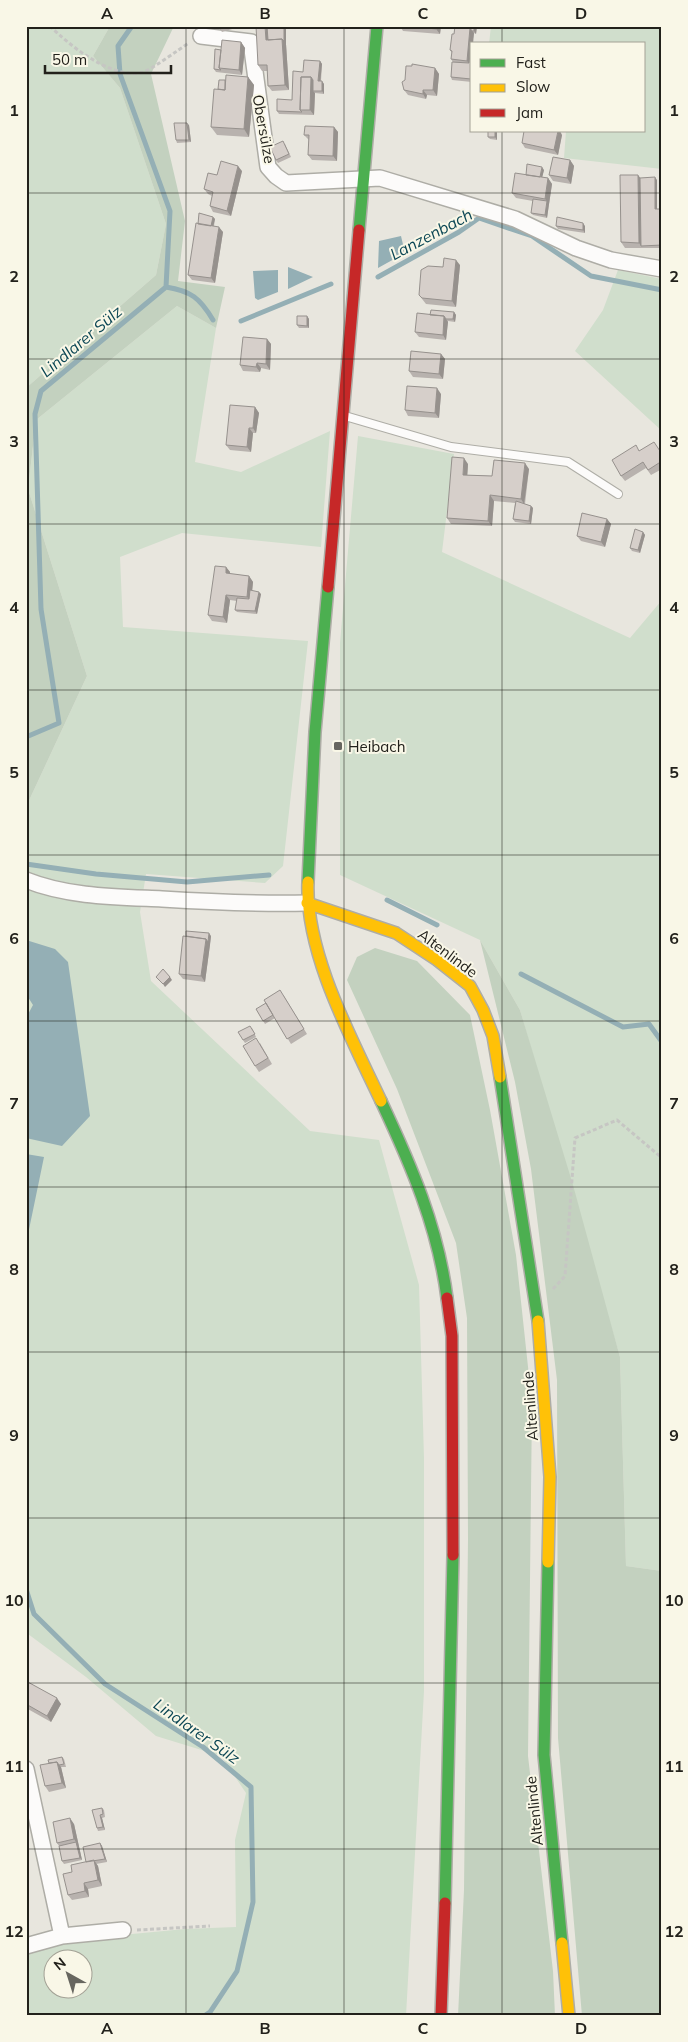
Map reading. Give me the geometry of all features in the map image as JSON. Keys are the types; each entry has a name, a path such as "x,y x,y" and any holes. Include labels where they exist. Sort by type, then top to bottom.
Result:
{"main road":[{"path":"377,26 315,732 307,903 316,951 337,1004 405,1153 426,1205 442,1261 452,1336 454,1502 450,1743 441,2016"},
{"name":"Altenlinde","path":"307,903 396,934 438,960 470,986 493,1036 537,1306 550,1477 544,1755 569,2016"}],"street":[{"name":"Obersülze","path":"201,36 251,42 268,167 276,176 286,183 363,178"},
{"path":"363,178 380,178 515,219 576,248 611,260 662,269"},
{"path":"26,880 42,886 115,897 252,904 307,903"},
{"path":"26,1769 62,1936"},
{"path":"26,1946 62,1936 123,1930"}],"lane":[{"path":"342,415 451,447 568,462 618,494"}],"path":[{"path":"50,26 70,45 116,70 140,73 201,36"},
{"path":"537,1306 565,1276 575,1138 617,1120 662,1158"},
{"path":"123,1930 210,1926"}],"green space":[{"path":"26,26 110,26 93,56 120,88 166,224 156,275 26,388"},
{"path":"110,26 174,26 151,74 185,221 178,281 225,287 216,328 177,306 36,420 28,489 87,676 26,807 26,388 156,275 166,224 120,88 93,56"},
{"path":"491,26 662,26 662,169 564,158 566,132 646,132 646,42 489,42"},
{"path":"618,270 662,279 662,431 575,351 603,310"},
{"path":"177,306 216,328 195,462 241,472 330,431 321,547 182,533 120,557 123,627 308,641 283,866 265,883 146,874 140,912 151,981 310,1131 379,1140 419,1285 424,1458 424,1691 406,2016 26,2016 26,1944 185,1929 236,1927 235,1840 246,1793 221,1756 156,1736 86,1677 26,1631 26,807 87,676 28,489 36,420"},
{"path":"358,436 454,454 442,552 630,638 662,600 662,1571 626,1566 620,1357 520,1010 480,940 340,875 340,643"},
{"path":"480,940 520,1010 573,1185 620,1357 626,1566 662,1571 662,2016 582,2016 558,1738 557,1380 531,1169 515,1082"},
{"path":"375,948 417,961 470,1015 490,1110 516,1255 532,1404 528,1756 553,1971 555,2016 458,2016 464,1890 468,1539 467,1318 456,1243 397,1089 347,980 357,957"}],"water":[{"path":"401,236 405,253 378,268 379,241"},
{"path":"288,267 313,277 288,289"},
{"path":"278,270 278,292 258,300 255,298 253,271"},
{"path":"26,940 55,949 68,962 90,1116 62,1146 26,1138 26,1018 33,1005 26,994"},
{"path":"26,1154 44,1157 26,1244"}],"building":[{"path":"220,26 231,26 220,29"},
{"path":"256,26 265,26 266,40 282,39 285,85 268,86 267,65 258,65"},
{"path":"267,26 284,26 284,41 282,39 268,40"},
{"path":"409,26 437,26 436,29"},
{"path":"455,26 470,28 467,61 451,59 452,51 450,50"},
{"path":"457,26 474,26 474,31 470,28"},
{"path":"222,40 241,42 239,70 219,68"},
{"path":"215,49 221,50 219,68 221,70 214,69"},
{"path":"470,54 470,79 451,77 452,62 469,63"},
{"path":"304,60 320,61 318,81 322,81 322,91 313,91 313,80 311,77 301,77 300,110 302,112 277,111 277,99 292,100 293,71 303,72"},
{"path":"412,64 435,68 433,90 423,90 423,94 404,90 402,82 405,80 406,66 412,66"},
{"path":"226,75 248,77 244,129 211,127 214,89 225,90"},
{"path":"301,77 311,77 310,110 300,110"},
{"path":"219,80 225,80 225,90 218,89"},
{"path":"174,123 187,123 189,140 176,140"},
{"path":"305,126 334,127 333,156 308,155 309,135 304,135"},
{"path":"488,132 495,132 495,137 488,137"},
{"path":"524,132 558,132 554,150 522,143"},
{"path":"283,141 289,154 276,160 270,147"},
{"path":"553,157 570,160 567,178 549,175"},
{"path":"221,161 238,166 227,211 210,206 213,192 204,189 208,173 217,175"},
{"path":"527,164 542,167 540,177 526,175"},
{"path":"515,173 548,178 545,199 512,193"},
{"path":"620,175 638,175 639,243 621,242"},
{"path":"655,177 655,209 662,209 662,245 641,246 640,178"},
{"path":"533,199 547,201 545,215 531,213"},
{"path":"199,213 213,217 211,226 198,224"},
{"path":"557,217 583,223 583,230 556,226"},
{"path":"196,223 219,227 211,278 188,275"},
{"path":"444,258 456,260 452,301 422,298 419,295 421,270 428,266 443,267"},
{"path":"431,310 454,312 453,319 430,315"},
{"path":"417,313 444,316 443,335 415,332"},
{"path":"297,316 307,316 307,326 297,325"},
{"path":"243,337 267,339 266,364 257,363 256,367 240,365"},
{"path":"411,351 441,354 439,374 409,371"},
{"path":"407,386 437,388 435,413 405,410"},
{"path":"230,405 255,407 253,428 249,428 247,447 226,445"},
{"path":"654,442 660,451 662,450 662,461 648,470 643,462 621,476 612,460 636,445 639,451"},
{"path":"452,457 464,458 463,475 492,476 494,460 525,463 521,499 490,495 488,521 447,518"},
{"path":"516,501 531,506 529,521 513,519"},
{"path":"582,513 607,519 601,542 577,536"},
{"path":"635,529 643,532 638,550 630,548"},
{"path":"215,566 226,567 226,573 249,576 247,597 226,595 223,617 208,615"},
{"path":"250,590 259,592 255,611 235,610 237,598 249,599"},
{"path":"186,931 209,933 208,942 206,939 186,936"},
{"path":"183,936 206,939 201,976 179,974"},
{"path":"163,969 170,977 163,984 156,977"},
{"path":"280,990 304,1029 287,1039 264,1000"},
{"path":"266,1003 273,1015 263,1021 256,1009"},
{"path":"250,1026 255,1034 243,1040 238,1032"},
{"path":"256,1038 268,1058 255,1066 243,1046"},
{"path":"26,1681 57,1698 47,1716 26,1704"},
{"path":"62,1757 64,1764 59,1765 57,1762 49,1763 48,1760"},
{"path":"57,1762 62,1783 45,1786 40,1765"},
{"path":"102,1808 103,1814 100,1815 103,1827 97,1828 92,1810"},
{"path":"70,1818 74,1839 57,1843 53,1822"},
{"path":"76,1842 80,1858 62,1861 59,1846"},
{"path":"100,1843 105,1859 86,1862 83,1847"},
{"path":"94,1860 98,1880 84,1883 85,1891 68,1895 63,1874 72,1872 71,1865"}],"waterway":[{"name":"Lindlarer Sülz","path":"26,737 59,723 41,609 35,414 41,391 166,287 170,211 120,74 118,46 132,26"},
{"name":"Lanzenbach","path":"378,277 459,232 479,218 532,236 591,276 662,290"},
{"name":"Lanzenbach","path":"241,321 331,284"},
{"name":"Lanzenbach","path":"166,287 188,293 194,297 204,306 213,320"},
{"path":"26,864 96,874 187,882 269,875"},
{"path":"387,900 437,925"},
{"path":"521,974 623,1027 649,1024 662,1042"},
{"name":"Lindlarer Sülz","path":"26,1589 34,1614 105,1684 203,1747 251,1787 253,1902 237,1971 210,2012 204,2016"}],"traffic: fast":[{"path":"359,230 377,26"},
{"path":"308,882 315,732 328,587"},
{"path":"500,1077 538,1321"},
{"path":"381,1101 422,1197 437,1246 447,1298"},
{"path":"445,1903 453,1555"},
{"path":"548,1562 544,1755 562,1943"}],"traffic: slow":[{"path":"308,882 309,909 322,966 344,1022 381,1101"},
{"path":"307,903 396,933 437,960 470,986 483,1010 493,1036 500,1077"},
{"path":"538,1321 550,1477 548,1562"},
{"path":"562,1943 569,2016"}],"traffic: jam":[{"path":"328,587 359,230"},
{"path":"447,1298 452,1336 453,1555"},
{"path":"441,2016 445,1903"}],"place":[{"name":"Heibach","path":"338,746"}]}
